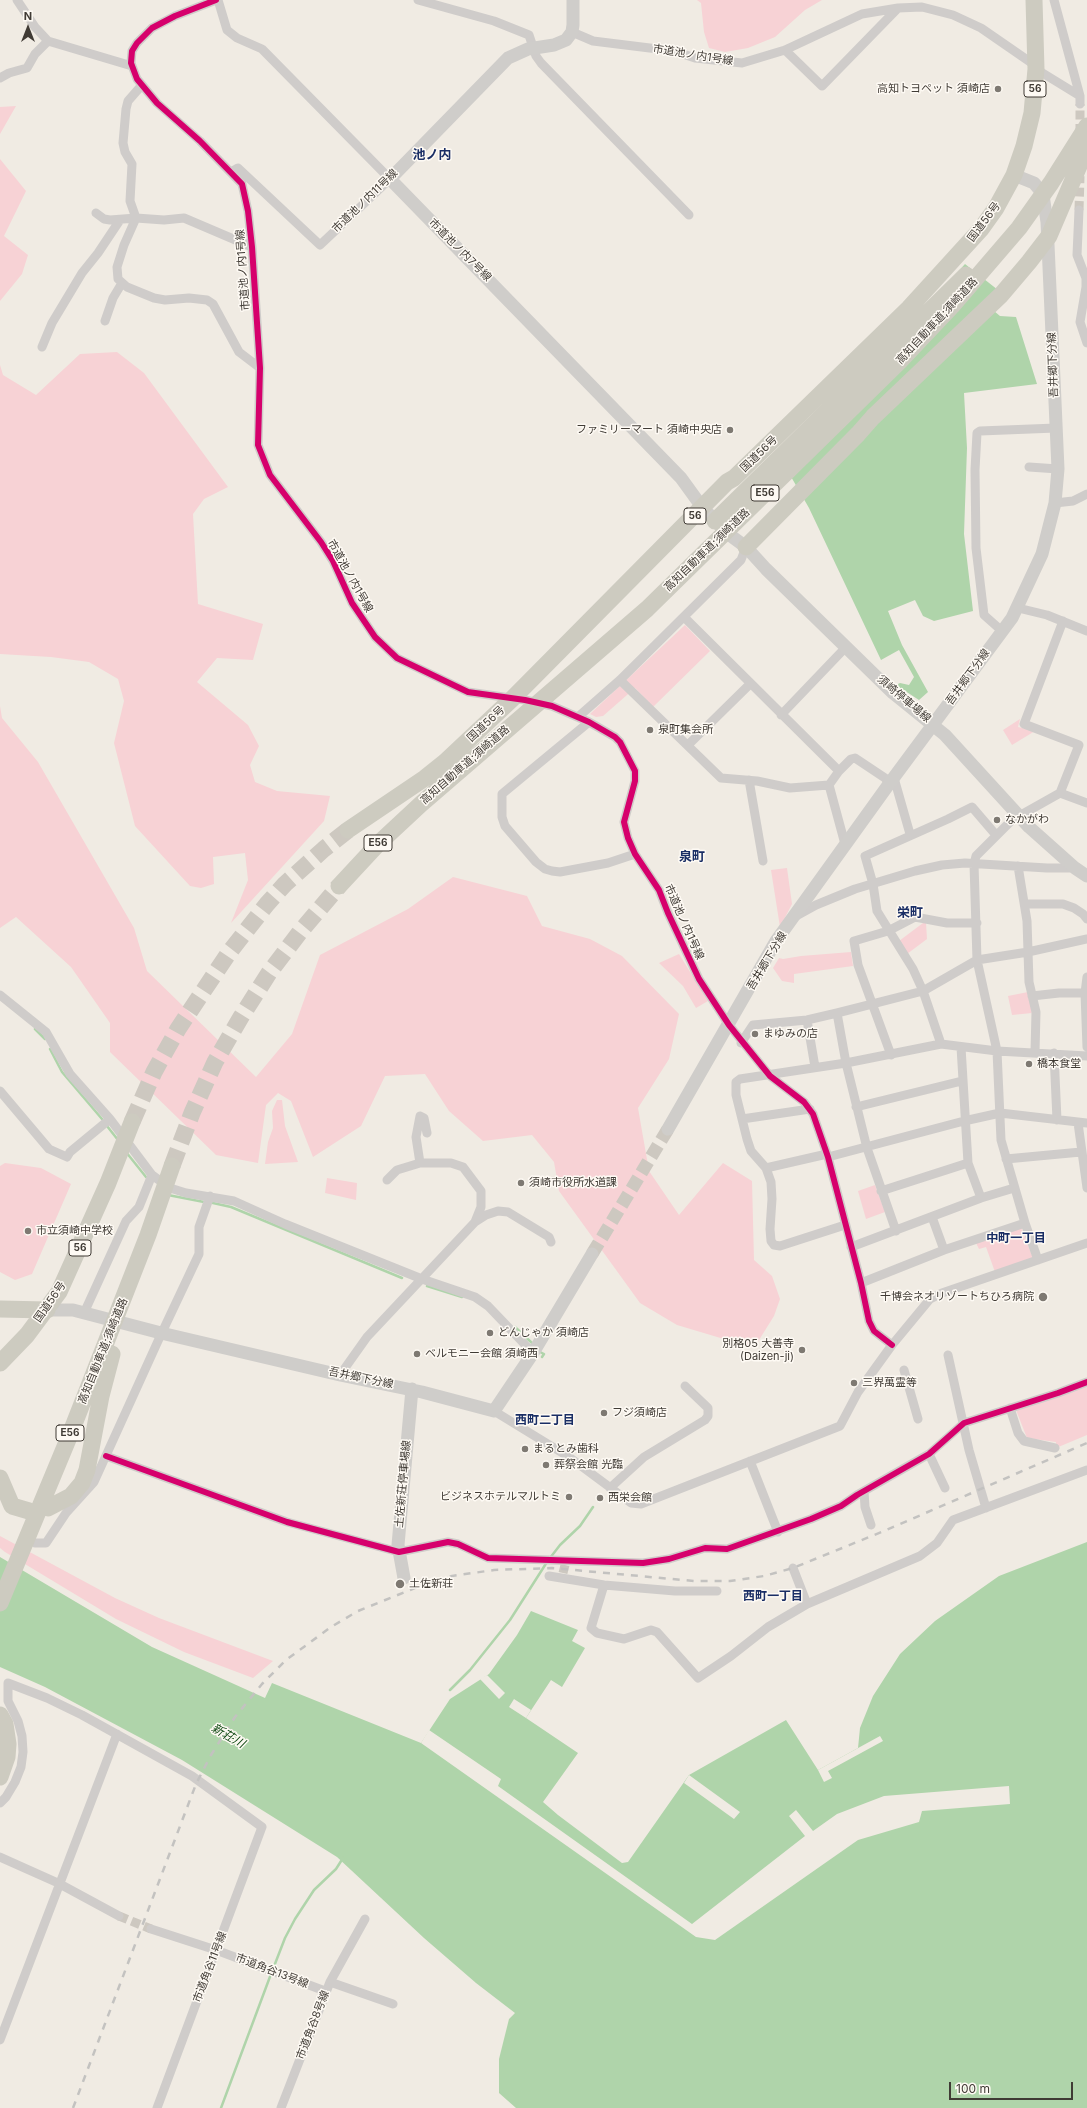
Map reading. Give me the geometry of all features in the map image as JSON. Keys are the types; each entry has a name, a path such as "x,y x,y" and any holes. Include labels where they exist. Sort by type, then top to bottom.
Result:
{"highway":[{"name":"国道56号","path":"348,830 425,778 445,762 512,699 702,507 909,308 981,229 996,208 1014,175 1024,146 1032,113 1036,67 1034,0"},
{"path":"746,547 858,434 872,417 1001,295 1050,236 1064,204 1078,149 1087,122"},
{"name":"高知自動車道;須崎道路","path":"339,886 378,844 421,804 647,608 900,361 990,263 1078,149 1087,126"},
{"path":"715,521 971,270 1036,192 1078,149"},
{"name":"国道56号","path":"0,1363 19,1343 46,1310 66,1279 108,1184 131,1125"},
{"path":"48,1508 71,1496 82,1483 87,1470 114,1334 156,1214 164,1173"},
{"path":"0,1310 46,1310"},
{"path":"0,1310 12,1314 21,1322 19,1343"},
{"name":"高知自動車道;須崎道路","path":"32,1538 114,1334"},
{"path":"0,1478 12,1506 29,1511"},
{"name":"E56","path":"0,1603 32,1538"},
{"path":"0,1715 5,1724 8,1744 7,1757 0,1777"}],"main road":[{"path":"534,47 560,44 566,40 572,32 573,0"},
{"name":"市道池ノ内11号線","path":"390,179 501,64 514,54 534,47"},
{"name":"吾井郷下分線","path":"668,1129 776,941 796,916 845,844 1018,608 1042,554 1056,503 1058,469 1048,244 1043,194 1034,183 1014,175"},
{"name":"市道池ノ内7号線","path":"390,179 681,478 702,507"},
{"name":"須崎停車場線","path":"702,507 727,533 746,547 766,569 893,693 933,724 1018,816 1075,868 1087,876"},
{"path":"494,1411 533,1353 592,1254"},
{"name":"吾井郷下分線","path":"46,1310 73,1310 161,1333 340,1375 412,1389 494,1411"},
{"name":"土佐新荘停車場線","path":"404,1578 398,1545 412,1389"}],"street":[{"path":"17,0 35,27 48,41 132,66 132,51 143,35 175,16 217,0"},
{"name":"市道池ノ内7号線","path":"217,0 227,30 237,38 262,49 390,179"},
{"path":"418,0 494,21 529,35 541,63 689,216"},
{"name":"市道池ノ内1号線","path":"572,32 593,41 674,51 688,57 742,63 753,61 785,50 852,18 871,12 898,8 922,7 953,15 981,28 1080,100 1054,0"},
{"path":"785,50 822,86 898,8"},
{"path":"0,78 9,73 27,68 35,54 48,41"},
{"name":"市道池ノ内1号線","path":"132,66 142,85 158,103 242,184 252,247 260,368 257,431 258,445 270,475 305,519 333,561 352,603 375,637 397,658 448,684 468,692 552,706 589,722 615,737 634,766 635,782 624,822 628,838 635,854 659,890 668,913 699,979 741,1043 770,1076 810,1109"},
{"path":"142,85 128,101 123,143 124,152 132,164 130,201 136,218 124,245 117,267 118,279 135,291 154,298 164,300 190,298 207,300 213,304 239,352 260,368"},
{"name":"市道池ノ内11号線","path":"231,172 238,168 320,245 390,179"},
{"path":"1079,210 1077,255 1086,278 1086,287 1080,322 1087,343"},
{"path":"96,213 104,220 136,218 164,220 184,218 252,247"},
{"path":"42,346 52,322 82,273 98,253 120,220"},
{"path":"105,321 113,298 122,283"},
{"path":"1002,631 984,615 976,548 975,470 977,433 980,431 1056,428"},
{"path":"1029,467 1058,469"},
{"path":"1056,503 1073,501 1087,494"},
{"path":"578,717 620,680 684,617 740,560 746,547"},
{"path":"1018,608 1063,621 1087,631"},
{"path":"684,617 780,715 838,771"},
{"path":"1038,1260 1014,1188 1001,1140 997,1051 977,960 974,864 976,856 996,835 1018,816 1060,793 1079,745 1024,724 1063,621"},
{"path":"780,715 846,646"},
{"path":"620,680 719,777 749,780 790,788 829,785"},
{"path":"688,745 750,684"},
{"path":"589,722 502,794 502,817 505,826 536,862 545,869 552,871 560,872 608,863 635,854"},
{"path":"845,844 829,785 838,771 851,759 859,759 891,781 910,834"},
{"path":"749,780 763,860"},
{"path":"1060,793 1087,803"},
{"path":"941,1044 923,991 913,969 888,931 877,911 873,884 865,856 890,846 910,834 948,819 972,806 996,835"},
{"path":"796,916 816,905 873,884 942,865 974,864 1075,868"},
{"path":"1018,866 1026,904 1028,974 1036,1012 1035,1052"},
{"path":"1026,904 1063,904 1074,908 1083,914 1087,919"},
{"path":"891,1055 858,965 854,941 888,931 915,917 947,923 977,922"},
{"path":"741,1043 753,1025 807,1020 923,991 977,960 1028,952 1087,939"},
{"path":"1087,977 1085,993 1087,1047"},
{"path":"1032,996 1059,993 1085,993"},
{"path":"0,995 46,1032 70,1074 110,1119 164,1173 170,1188 186,1193 234,1201 285,1224 422,1279 471,1295 482,1301 533,1353"},
{"path":"837,1013 846,1063 867,1148 896,1231"},
{"path":"807,1020 815,1067"},
{"path":"845,1226 780,1246 774,1245 771,1241 770,1229 772,1199 771,1182 766,1168 751,1151 736,1095 736,1082 740,1080 891,1055 941,1044 997,1051 1087,1056"},
{"path":"961,1047 964,1121 968,1163 981,1198"},
{"path":"1054,1053 1057,1120"},
{"path":"856,1107 962,1081"},
{"path":"0,1091 49,1149 67,1157 70,1152 110,1119"},
{"path":"742,1119 810,1109 827,1156 861,1283 869,1321 874,1331 892,1345"},
{"path":"766,1168 867,1148 964,1121 1000,1113 1083,1123 1081,1152 1087,1188"},
{"path":"420,1164 416,1137 420,1116 424,1118 427,1133"},
{"path":"1006,1159 1081,1152"},
{"path":"387,1180 397,1170 420,1164 451,1163 463,1167 468,1171 481,1191 481,1207 475,1222"},
{"path":"881,1191 968,1163"},
{"path":"84,1313 126,1221 139,1207 164,1173"},
{"path":"851,1247 932,1218 981,1198 1014,1188"},
{"path":"32,1538 46,1543 66,1513 94,1482 161,1333 199,1254 199,1227 210,1196"},
{"path":"340,1375 367,1337 475,1222 486,1215 503,1211 549,1237 552,1242"},
{"path":"932,1218 944,1250"},
{"path":"861,1283 944,1250 1025,1223"},
{"path":"494,1411 569,1456 610,1488 631,1502 642,1504 840,1426 858,1392 892,1345 930,1299 942,1293 1087,1243"},
{"path":"948,1355 969,1450 986,1508"},
{"path":"904,1370 918,1419"},
{"path":"549,1576 564,1569 643,1563 669,1559 705,1548 727,1549 778,1532 841,1506 864,1491 929,1454 964,1422 1058,1393 1087,1382"},
{"path":"610,1488 644,1457 705,1420 708,1416 708,1408 685,1386"},
{"path":"1010,1408 1018,1433 1024,1441 1054,1448"},
{"path":"929,1454 944,1488"},
{"path":"106,1456 288,1522 399,1552 448,1542 458,1544 488,1558 557,1559 564,1569 604,1585 674,1591 717,1591"},
{"path":"750,1461 778,1532"},
{"path":"604,1585 591,1628 597,1633 624,1640 651,1630 656,1632 698,1678 731,1656 768,1627 807,1604 920,1556 937,1543 953,1520 1087,1470"},
{"path":"864,1491 865,1507 871,1525"},
{"path":"793,1568 807,1604"},
{"path":"0,1803 6,1797 15,1782 21,1766 23,1752 22,1736 18,1721 8,1701 8,1683 47,1698 117,1734 58,1883 0,2040"},
{"name":"市道角谷11号線","path":"117,1734 192,1776 262,1827 157,2108"},
{"path":"0,1857 58,1883 119,1916"},
{"path":"330,1982 365,1919"},
{"name":"市道角谷13号線","path":"151,1929 216,1950 325,1991"},
{"name":"市道角谷8号線","path":"281,2108 325,1991 330,1982 393,2004"}],"shaded area":[{"path":"697,0 822,0 805,10 775,37 748,48 725,52 709,48 704,32 701,3"},
{"path":"16,106 0,134 0,107"},
{"path":"0,159 26,191 4,236 28,255 22,274 0,301"},
{"path":"117,352 144,373 228,487 204,499 193,514 198,604 263,624 253,660 217,658 197,682 248,725 259,746 250,765 255,782 277,791 330,796 324,821 231,923 248,880 245,853 213,857 214,884 201,888 190,886 135,826 114,743 124,701 118,679 89,662 51,657 0,654 0,365 3,375 36,395 80,354"},
{"path":"685,625 710,651 653,707 635,688 603,716 596,717 590,714"},
{"path":"0,706 2,718 38,762 134,928 147,971 256,1077 292,1034 320,955 408,909 453,877 527,896 542,926 590,939 622,956 679,1014 669,1059 638,1108 649,1171 679,1215 723,1163 752,1181 754,1260 772,1276 780,1299 774,1316 754,1348 677,1325 640,1303 559,1191 554,1162 532,1135 483,1141 449,1111 425,1074 385,1076 361,1126 313,1157 291,1101 278,1093 266,1105 258,1163 216,1155 110,1052 110,1023 71,967 16,917 0,928"},
{"path":"1020,719 1018,727 1035,731 1012,745 1003,730"},
{"path":"787,868 792,904 780,927 771,870"},
{"path":"923,923 926,923 927,939 907,954 899,941"},
{"path":"851,952 853,966 794,974 794,983 782,981 773,968 779,958 783,959"},
{"path":"679,954 708,1001 696,1008 683,986 659,963"},
{"path":"1028,992 1032,1013 1012,1015 1008,996"},
{"path":"277,1100 282,1100 285,1126 298,1162 265,1164 268,1142 273,1128 272,1111"},
{"name":"市立須崎中学校","path":"5,1163 41,1168 71,1184 32,1274 15,1280 0,1272 0,1166"},
{"path":"327,1178 357,1183 356,1200 325,1193"},
{"path":"875,1185 885,1212 866,1219 858,1191"},
{"path":"1021,1227 1033,1258 995,1272 986,1247 979,1249 976,1243"},
{"path":"1087,1385 1087,1435 1056,1448 1056,1442 1027,1438 1016,1410"},
{"path":"0,1536 115,1598 159,1618 273,1661 253,1678 184,1652 116,1619 5,1552 0,1548"}],"water":[{"path":"965,264 998,290 994,311 1000,316 1016,317 1037,384 964,393 967,448 964,534 973,611 934,621 923,616 915,600 888,611 902,645 928,692 919,700 896,685 900,683 909,685 914,677 899,650 881,660 809,508 782,461"},
{"name":"新荘川","path":"1087,1542 1087,2108 516,2108 499,2093 499,2059 509,2019 515,2013 476,1983 424,1938 337,1857 182,1760 45,1687 0,1667 0,1557 152,1647 265,1698 272,1683 421,1743 450,1699 489,1674 517,1635 531,1611 578,1630 572,1641 585,1648 562,1687 551,1680 526,1718 578,1753 543,1802 622,1863 628,1862 689,1775 786,1720 818,1770 858,1748 860,1728 873,1696 900,1654 935,1621 999,1576"}],"pier":[{"path":"487,1675 505,1693 499,1699 480,1679"},
{"path":"514,1699 531,1710 526,1718 509,1707"},
{"path":"429,1730 501,1779 498,1786 692,1924 805,1836 789,1816 796,1810 813,1831 837,1814 884,1796 1009,1786 1010,1804 922,1811 919,1822 858,1840 715,1940 696,1937 421,1743"},
{"path":"880,1736 883,1741 828,1771 832,1778 824,1782 818,1770"},
{"path":"689,1775 740,1812 734,1819 684,1783"}],"waterway":[{"path":"35,1029 45,1039"},
{"path":"50,1049 62,1072 102,1119"},
{"path":"107,1126 118,1140"},
{"path":"126,1152 146,1177"},
{"path":"168,1195 204,1202"},
{"path":"213,1203 231,1207 402,1278"},
{"path":"427,1286 462,1297"},
{"path":"515,1327 532,1343"},
{"path":"540,1352 544,1354 542,1357"},
{"path":"550,1558 560,1545 580,1526 593,1507"},
{"path":"450,1690 470,1670 510,1620 547,1562"},
{"path":"273,1969 285,1938 295,1919 314,1890 336,1869 343,1858"},
{"path":"221,2108 271,1974"}],"tunnel":[{"path":"1080,104 1080,133"},
{"path":"1079,210 1080,176"},
{"path":"132,1122 154,1072 178,1029 228,954 267,904 285,884 348,830"},
{"path":"172,1166 192,1113 215,1062 241,1017 269,973 300,932 339,886"},
{"path":"592,1254 668,1129"},
{"path":"563,1573 565,1565"},
{"path":"119,1916 151,1929"}],"railway":[{"path":"73,2108 196,1784 211,1755 235,1717 262,1684 286,1660 331,1627 358,1611 430,1582 452,1576 494,1570 552,1568 694,1581 730,1581 764,1576 793,1568 884,1531 1087,1443"}],"cycle path":[{"path":"216,0 175,16 152,28 137,43 132,51 131,63 137,79 157,103 200,141 242,184 248,211 252,247 260,368 258,445 270,475 321,542 333,561 352,603 375,637 397,658 468,692 525,700 552,706 589,722 615,737 620,742 635,771 635,781 624,822 628,838 635,854 659,890 668,913 699,979 729,1025 770,1076 804,1102 813,1114 828,1157 861,1283 869,1321 874,1331 892,1345"},
{"path":"106,1456 287,1522 399,1552 448,1542 458,1544 488,1558 643,1563 669,1559 705,1548 727,1549 811,1519 841,1506 857,1495 929,1454 964,1423 1058,1393 1087,1382"}],"place":[{"name":"高知トヨペット 須崎店","path":"998,89"},
{"name":"ファミリーマート 須崎中央店","path":"730,430"},
{"name":"泉町集会所","path":"650,730"},
{"name":"なかがわ","path":"997,820"},
{"name":"まゆみの店","path":"755,1034"},
{"name":"橋本食堂","path":"1029,1064"},
{"name":"須崎市役所水道課","path":"521,1183"},
{"name":"市立須崎中学校","path":"28,1231"},
{"name":"千博会ネオリゾートちひろ病院","path":"1043,1297"},
{"name":"どんじゃか 須崎店","path":"490,1333"},
{"name":"別格05 大善寺 (Daizen-ji)","path":"802,1350"},
{"name":"ベルモニー会館 須崎西","path":"417,1354"},
{"name":"三界萬霊等","path":"854,1383"},
{"name":"フジ須崎店","path":"604,1413"},
{"name":"まるとみ歯科","path":"525,1449"},
{"name":"葬祭会館 光臨","path":"546,1465"},
{"name":"ビジネスホテルマルトミ","path":"569,1497"},
{"name":"西栄会館","path":"600,1498"},
{"name":"土佐新荘","path":"400,1584"}],"district":[{"name":"池ノ内","path":"432,155"},
{"name":"泉町","path":"692,857"},
{"name":"栄町","path":"910,913"},
{"name":"中町一丁目","path":"1016,1238"},
{"name":"西町二丁目","path":"545,1420"},
{"name":"西町一丁目","path":"773,1596"}]}
